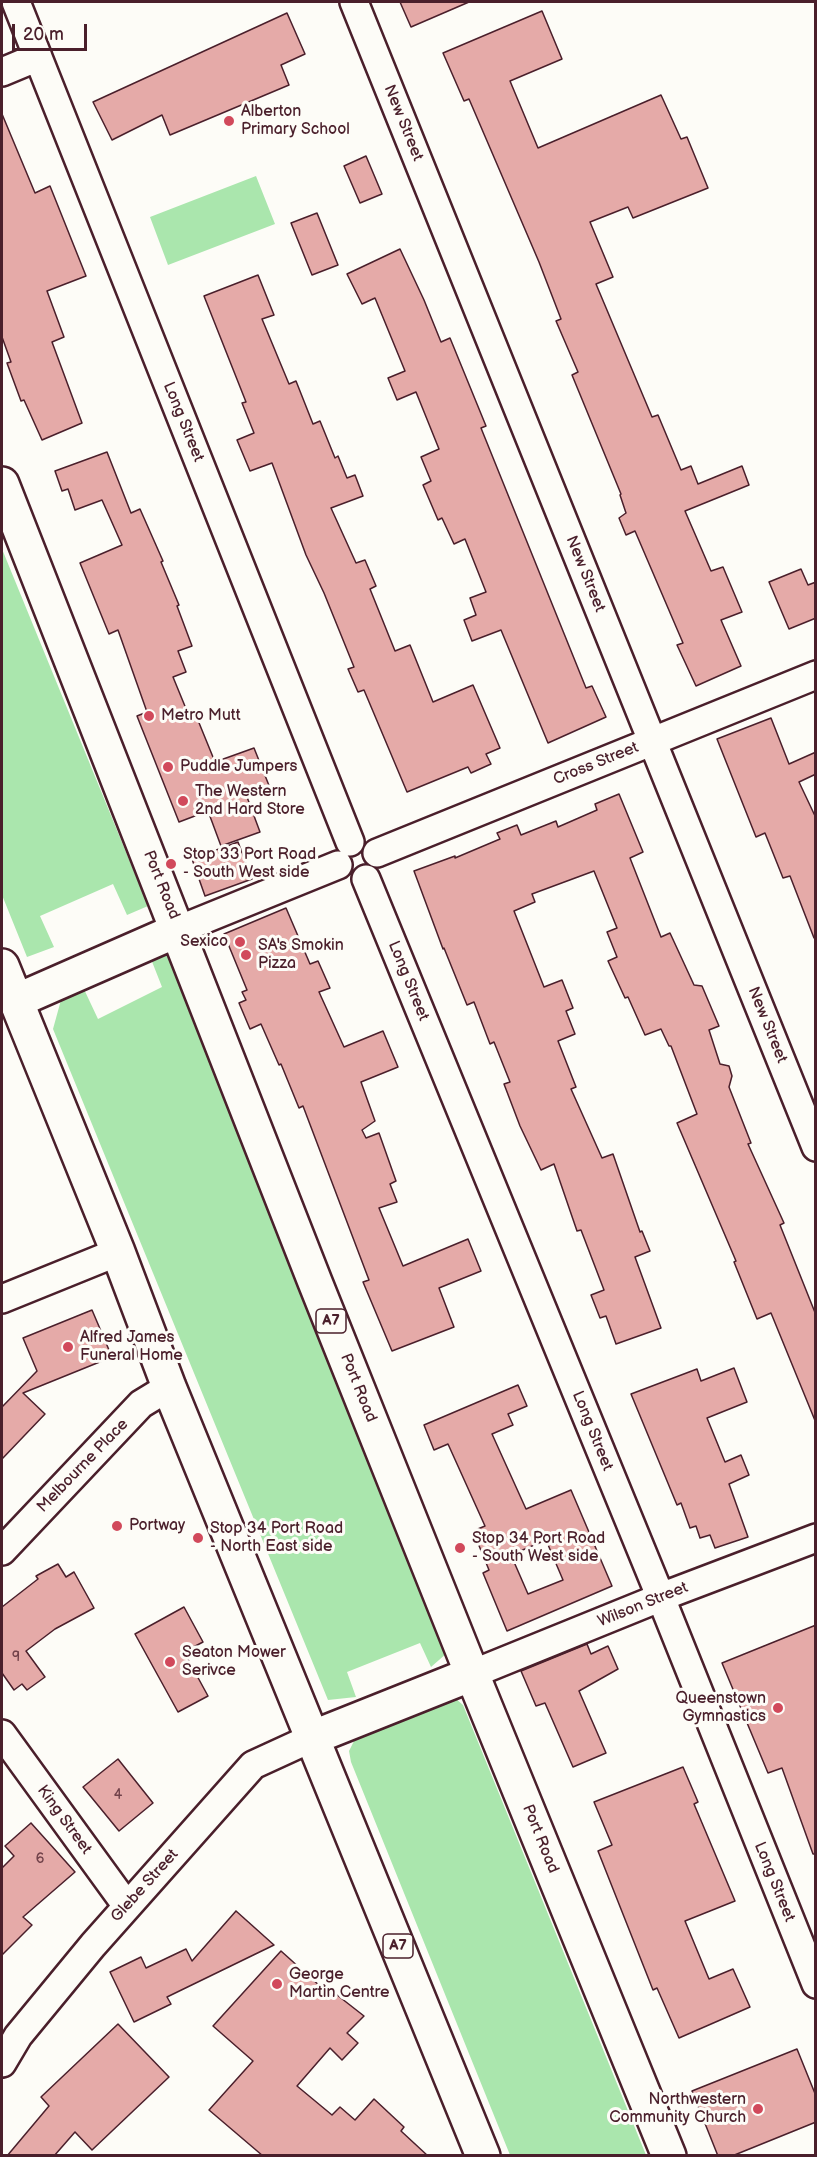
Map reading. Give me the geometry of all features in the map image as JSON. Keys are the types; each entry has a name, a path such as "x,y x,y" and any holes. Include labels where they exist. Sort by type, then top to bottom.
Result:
{"highway":[{"name":"Port Road","path":"2,484 315,1282 669,2156"},
{"path":"16,1001 178,930"},
{"name":"A7","path":"2,966 118,1252 169,1387 314,1737 483,2156"},
{"path":"314,1737 472,1674"}],"street":[{"name":"Long Street","path":"16,2 344,853"},
{"name":"New Street","path":"354,2 816,1147"},
{"path":"2,72 38,57"},
{"name":"Cross Street","path":"377,853 816,675"},
{"path":"178,930 344,853 364,841 370,844 377,853 379,862 376,869 366,879 352,879 341,871 344,853"},
{"name":"Long Street","path":"366,879 661,1598 816,1984"},
{"path":"2,1299 118,1252"},
{"name":"Melbourne Place","path":"2,1551 141,1404 169,1387"},
{"name":"Wilson Street","path":"472,1674 816,1538"},
{"name":"King Street","path":"2,1734 127,1906"},
{"name":"Glebe Street","path":"2,2062 18,2036 127,1906 253,1765 314,1737"}],"green space":[{"path":"256,176 275,224 168,265 150,217"},
{"path":"2,549 148,906 127,915 113,884 40,916 54,947 27,957 2,895"},
{"path":"168,953 447,1653 431,1667 420,1643 347,1672 356,1697 328,1700 53,1029 61,1000 82,985 98,1019 162,987 149,954"},
{"path":"445,1698 455,1698 463,1705 646,2155 510,2155 351,1762 349,1751 354,1741"}],"building":[{"path":"400,2 469,2 411,27"},
{"path":"542,11 562,59 510,81 538,148 661,95 681,139 687,137 708,188 633,218 628,207 590,222 613,277 596,284 652,417 658,415 681,470 691,466 698,484 742,466 749,485 685,511 711,571 723,567 742,612 721,620 741,666 696,686 677,645 683,643 635,531 626,535 619,518 626,513 621,494 572,375 578,372 556,321 561,319 539,262 469,99 464,101 443,53"},
{"path":"287,13 305,54 281,65 289,85 170,135 162,115 112,140 93,102"},
{"path":"2,114 35,193 50,186 86,276 47,291 64,337 52,342 82,423 42,440 24,400 21,401 7,363 11,362 2,337"},
{"path":"366,156 382,194 360,203 344,166"},
{"path":"317,213 338,265 312,275 291,223"},
{"path":"400,249 441,342 450,338 486,426 481,428 586,688 592,686 606,717 548,743 501,630 472,641 464,620 476,615 470,598 486,592 465,539 454,544 442,518 438,520 423,485 431,481 421,457 439,449 416,392 397,400 388,378 405,371 375,298 362,304 347,274"},
{"path":"258,275 274,315 262,319 289,384 296,381 313,424 320,421 335,458 338,456 347,478 355,475 363,496 331,508 356,563 365,560 376,586 370,589 395,651 410,645 433,702 473,685 500,748 486,754 491,764 471,773 468,767 407,792 364,690 358,692 348,669 354,667 306,555 272,463 250,471 237,440 254,433 242,403 246,402 204,296"},
{"path":"107,452 131,513 140,509 163,561 161,562 179,605 177,606 192,646 178,651 186,672 173,677 189,716 195,713 215,762 254,748 270,788 247,797 260,832 221,846 208,811 179,822 137,716 147,712 118,630 109,634 80,563 122,545 102,500 75,510 68,489 62,491 55,471"},
{"path":"801,569 808,585 816,582 816,618 789,629 769,582"},
{"path":"771,718 789,764 816,752 816,774 799,782 816,818 816,938 814,938 790,876 783,878 765,833 756,837 717,739"},
{"path":"619,794 643,852 630,858 661,937 670,933 694,985 702,986 719,1026 709,1030 720,1064 729,1066 732,1076 729,1087 751,1143 748,1144 784,1223 780,1225 816,1315 816,1423 771,1313 757,1319 734,1262 736,1261 677,1123 697,1114 671,1046 661,1029 645,1035 608,961 617,957 607,932 617,928 594,871 532,894 535,902 514,911 544,987 562,980 573,1008 566,1011 575,1034 558,1041 576,1087 571,1089 602,1158 613,1154 640,1232 642,1231 650,1251 635,1257 661,1328 616,1344 606,1316 600,1318 591,1295 604,1290 581,1230 577,1231 554,1164 541,1170 520,1126 504,1084 510,1082 494,1042 490,1044 474,1002 467,1005 414,871 455,856 455,858 500,839 497,833 517,825 521,835 556,821 558,827 597,810 595,804"},
{"path":"238,842 252,879 205,896 192,859"},
{"path":"286,908 310,964 318,961 330,988 319,992 344,1047 383,1031 398,1067 361,1082 375,1121 362,1130 366,1138 379,1133 396,1181 390,1184 397,1202 379,1208 403,1266 468,1239 481,1271 439,1288 454,1327 392,1351 363,1282 369,1280 303,1106 299,1108 261,1024 250,1029 239,1003 246,1000 242,992 247,990 224,934"},
{"name":"Alfred James Funeral Home","path":"92,1310 112,1357 23,1393 45,1414 2,1459 2,1407 37,1371 23,1338"},
{"path":"734,1368 747,1402 707,1418 725,1462 741,1455 749,1475 729,1484 748,1537 715,1548 710,1535 700,1538 696,1526 690,1528 681,1503 677,1505 631,1394 697,1369 701,1381"},
{"path":"518,1385 527,1406 508,1414 513,1425 492,1434 526,1509 571,1490 612,1586 507,1631 483,1573 489,1570 473,1531 485,1526 448,1444 434,1450 424,1425","holes":["546,1540 563,1580 528,1594 511,1555"]},
{"path":"58,1564 66,1577 74,1572 94,1608 55,1629 26,1651 45,1677 27,1690 22,1684 14,1690 2,1673 2,1607 38,1579 36,1576"},
{"name":"Seaton Mower Serivce","path":"184,1607 203,1642 184,1652 208,1696 178,1712 135,1634"},
{"name":"Queenstown Gymnastics","path":"816,1625 816,1854 813,1854 782,1768 768,1773 722,1663"},
{"path":"587,1644 591,1654 608,1646 618,1669 579,1691 606,1753 573,1767 545,1703 536,1706 521,1671"},
{"path":"118,1759 153,1803 119,1831 83,1787"},
{"path":"683,1767 698,1802 694,1804 735,1901 685,1921 709,1979 733,1969 750,2007 679,2038 657,1988 653,1990 598,1851 612,1845 594,1802"},
{"path":"31,1823 75,1872 23,1917 32,1925 2,1955 2,1868 14,1856 5,1846"},
{"path":"236,1911 274,1945 167,1997 171,2004 134,2022 110,1972 141,1957 146,1968 186,1949 192,1961"},
{"path":"281,1951 321,1987 323,1984 364,2016 347,2033 358,2043 342,2060 330,2048 297,2086 332,2115 340,2107 355,2120 374,2099 404,2127 401,2131 428,2156 263,2156 209,2110 253,2061 213,2026"},
{"path":"118,2024 169,2077 92,2150 75,2132 54,2156 7,2156 49,2106 41,2097"},
{"name":"Northwestern Community Church","path":"797,2049 816,2096 816,2122 732,2156 718,2156 692,2091"}],"place":[{"name":"Alberton Primary School","path":"229,121"},
{"name":"Metro Mutt","path":"149,716"},
{"name":"Puddle Jumpers","path":"168,767"},
{"name":"The Western 2nd Hard Store","path":"183,801"},
{"name":"Stop 33 Port Road - South West side","path":"171,864"},
{"name":"Sexico","path":"240,942"},
{"name":"SA's Smokin Pizza","path":"246,955"},
{"name":"Alfred James Funeral Home","path":"68,1347"},
{"name":"Portway","path":"117,1526"},
{"name":"Stop 34 Port Road - North East side","path":"198,1538"},
{"name":"Stop 34 Port Road - South West side","path":"460,1548"},
{"name":"Seaton Mower Serivce","path":"170,1662"},
{"name":"Queenstown Gymnastics","path":"778,1708"},
{"name":"George Martin Centre","path":"277,1984"},
{"name":"Northwestern Community Church","path":"758,2109"}]}
